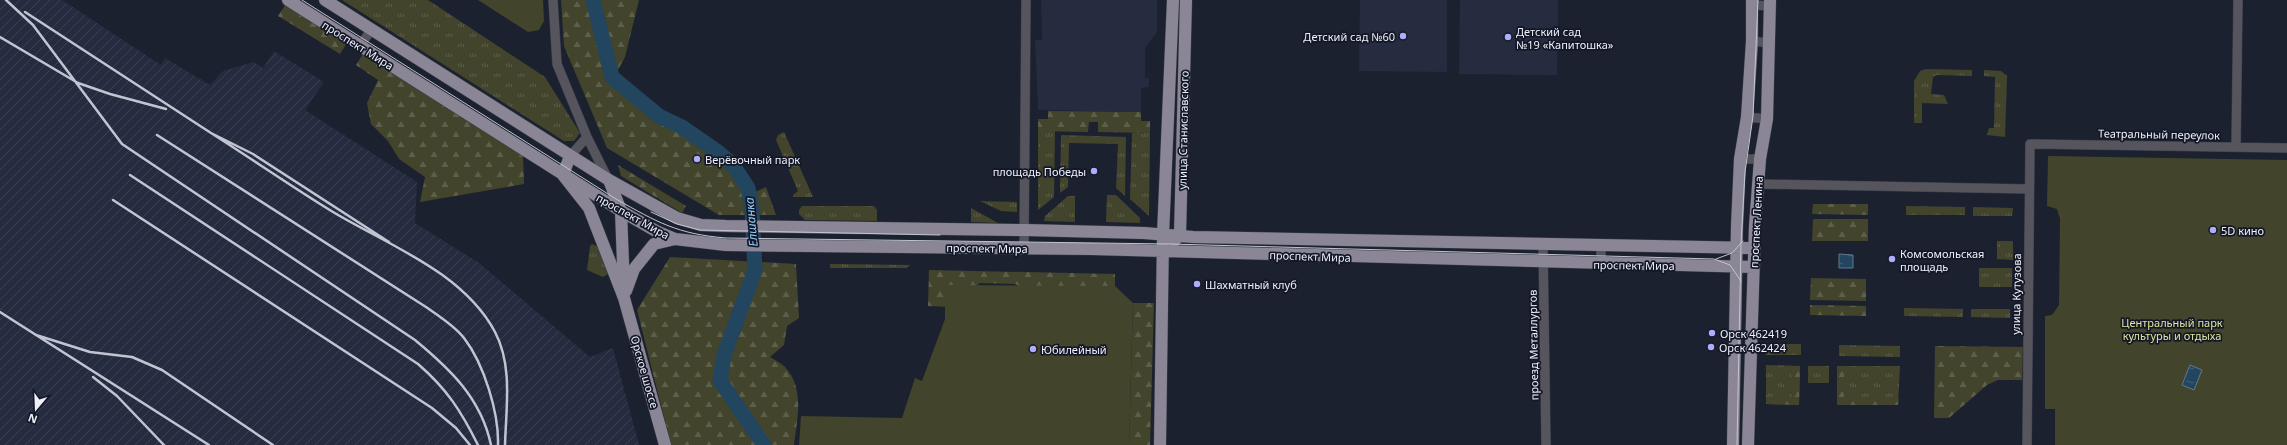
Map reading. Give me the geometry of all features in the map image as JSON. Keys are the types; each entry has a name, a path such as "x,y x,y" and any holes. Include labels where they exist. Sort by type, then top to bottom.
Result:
{"main road":[{"name":"проспект Мира","path":"288,0 621,211 656,231 675,239 726,245 1162,251 1310,257 1754,268"},
{"name":"проспект Мира","path":"325,0 608,180 677,218 701,225 1025,230 1180,236 1543,246 1754,248"},
{"name":"улица Станиславского","path":"1160,445 1162,251 1173,0"},
{"name":"улица Станиславского","path":"1180,236 1186,0"},
{"name":"проспект Ленина","path":"1732,445 1736,248 1740,160 1747,117 1752,41 1752,3"},
{"name":"проспект Ленина","path":"1748,445 1754,248 1760,159 1767,119 1770,3"},
{"path":"570,156 563,175 589,208 624,298"},
{"path":"608,180 621,211 624,298"},
{"path":"1162,251 1180,236"},
{"path":"624,298 634,269 654,244 675,239"},
{"name":"Орское шоссе","path":"624,298 665,445"}],"street":[{"path":"553,0 557,64 587,137 608,180"},
{"path":"1024,248 1026,0"},
{"path":"2236,147 2238,0"},
{"path":"1752,3 1770,3"},
{"path":"360,46 371,30"},
{"path":"1752,41 1769,43"},
{"path":"1747,117 1767,119"},
{"path":"570,156 587,137"},
{"name":"Театральный переулок","path":"2030,144 2287,148"},
{"name":"улица Кутузова","path":"2027,445 2030,144"},
{"path":"1740,160 1760,159"},
{"path":"1758,184 2029,189"},
{"path":"1282,239 1282,256"},
{"path":"1310,257 1311,240"},
{"path":"1392,259 1393,242"},
{"path":"1517,245 1517,262"},
{"name":"проезд Металлургов","path":"1543,246 1546,445"},
{"path":"1601,246 1601,264"},
{"path":"1733,407 1749,408"}],"shaded area":[{"path":"0,0 62,0 161,65 165,58 210,85 223,71 254,62 263,68 274,51 324,82 305,110 417,182 415,223 479,263 590,357 613,348 639,445 0,445"},
{"path":"1041,0 1157,0 1157,32 1145,48 1145,78 1149,78 1149,87 1141,88 1141,112 1038,110 1035,40 1042,40"},
{"name":"Детский сад №60","path":"1360,0 1447,0 1447,72 1359,71"},
{"name":"Детский сад №19 «Капитошка»","path":"1460,0 1558,0 1557,75 1459,74"}],"green space":[{"path":"342,0 428,0 545,77 580,133 574,141 564,141"},
{"path":"478,0 543,0 544,21 539,30 528,32"},
{"path":"561,0 639,0 625,57 612,81 622,88 644,109 720,159 753,193 766,187 776,215 719,215 607,148 564,46"},
{"path":"286,4 347,43 340,54 278,16"},
{"path":"363,54 523,155 524,184 420,202 425,177 399,159 388,141 371,124 367,103 378,80 356,65"},
{"path":"1926,69 1972,70 1972,76 1937,75 1933,77 1931,94 1944,95 1948,104 1922,103 1922,123 1914,123 1914,81 1920,71"},
{"path":"1984,70 2001,71 2007,76 2005,137 1987,135 1989,128 1994,128 1995,77 1984,76"},
{"path":"1048,111 1141,112 1141,121 1150,121 1150,133 1098,132 1098,122 1089,122 1088,132 1038,131 1038,119 1048,119"},
{"path":"1038,131 1055,131 1054,197 1038,210"},
{"path":"784,132 813,197 793,197 793,195 798,191 776,140 778,135"},
{"path":"1132,133 1150,133 1149,216 1130,199"},
{"path":"1061,135 1126,137 1125,196 1116,188 1118,144 1069,143 1068,187 1060,193"},
{"name":"Центральный парк культуры и отдыха","path":"2048,156 2287,160 2287,445 2055,445 2055,409 2045,409 2045,316 2052,315 2059,305 2060,219 2057,209 2047,206"},
{"path":"618,165 686,206 682,213 621,176"},
{"path":"1107,195 1116,195 1140,218 1140,223 1106,222"},
{"path":"1068,196 1075,196 1075,222 1044,221 1045,216"},
{"path":"980,201 1017,202 1017,212 1001,211"},
{"path":"1813,204 1868,204 1868,215 1812,214"},
{"path":"802,206 874,206 877,210 877,221 805,220 799,214 799,210"},
{"path":"1906,206 1965,207 1965,215 1906,215"},
{"path":"1973,207 2013,208 2012,216 1973,216"},
{"path":"971,208 998,223 971,222"},
{"path":"1813,219 1868,219 1868,241 1812,241"},
{"path":"1997,241 2013,241 2013,260 1997,259"},
{"path":"592,244 601,248 608,274 603,277 587,270 590,246"},
{"path":"670,257 796,264 799,318 787,326 784,345 770,357 785,367 791,375 795,385 798,415 794,445 671,445 637,310"},
{"path":"830,264 910,265 907,268 830,268"},
{"path":"1979,268 2012,268 2012,287 1979,287"},
{"path":"929,270 1115,274 1115,286 1099,301 1050,301 1015,284 980,283 949,307 928,306"},
{"path":"1811,278 1866,279 1866,301 1810,300"},
{"name":"Юбилейный","path":"945,285 1115,286 1133,303 1129,445 799,445 801,416 902,418 915,378 922,381 945,319"},
{"path":"1133,303 1154,303 1150,445 1129,445"},
{"path":"1810,305 1866,306 1866,316 1810,315"},
{"path":"1904,308 1963,309 1963,317 1904,316"},
{"path":"1971,309 2010,309 2010,318 1971,317"},
{"path":"1766,344 1801,344 1801,355 1766,355"},
{"path":"1839,345 1900,346 1900,357 1839,356"},
{"path":"1935,346 2023,347 2022,380 1998,380 1987,385 1949,418 1934,418"},
{"path":"1766,365 1800,366 1799,405 1766,404"},
{"path":"1792,366 1800,366 1799,405 1766,404 1766,398 1792,398"},
{"path":"1808,366 1829,366 1829,383 1808,383"},
{"path":"1837,366 1900,366 1898,405 1837,405"},
{"path":"1837,366 1844,366 1844,399 1899,399 1898,405 1837,405"}],"water":[{"path":"1839,254 1853,255 1853,268 1839,268"},
{"path":"2190,365 2202,370 2194,390 2182,385"}],"waterway":[{"name":"Елшанка","path":"593,0 612,77 659,116 682,127 718,152 733,165 748,188 752,210 755,270 724,355 720,381 764,445"}],"tram line":[{"path":"302,0 616,199 668,226 709,236 726,238 1170,244 1714,259 1730,265 1741,281"},
{"path":"1737,445 1741,243 1745,172 1753,116 1758,0"},
{"path":"651,212 677,224 700,230 940,235"},
{"path":"1716,259 1732,253 1743,241"}],"railway":[{"path":"6,0 33,25 122,144 415,340 452,374 472,399 480,413 491,445"},
{"path":"25,12 211,133"},
{"path":"0,37 78,83 110,94 166,109"},
{"path":"389,242 253,154 211,133 333,212 423,262 444,276 464,293 481,311 495,332 501,345 504,359 507,387 505,445"},
{"path":"157,135 426,307 456,329 471,349 484,375 496,418 498,445"},
{"path":"130,175 418,364 437,382 452,401 466,422 478,445"},
{"path":"113,200 432,408 456,428 470,445"},
{"path":"0,312 209,445"},
{"path":"36,335 90,352 132,357 162,370 273,445"},
{"path":"93,377 117,396 164,445"}],"place":[{"name":"Детский сад №60","path":"1403,36"},
{"name":"Детский сад №19 «Капитошка»","path":"1508,37"},
{"name":"Верёвочный парк","path":"697,159"},
{"name":"площадь Победы","path":"1094,171"},
{"name":"5D кино","path":"2213,230"},
{"name":"Комсомольская площадь","path":"1892,259"},
{"name":"Шахматный клуб","path":"1197,284"},
{"name":"Орск 462419","path":"1712,333"},
{"name":"Орск 462424","path":"1711,347"},
{"name":"Юбилейный","path":"1033,349"}]}
